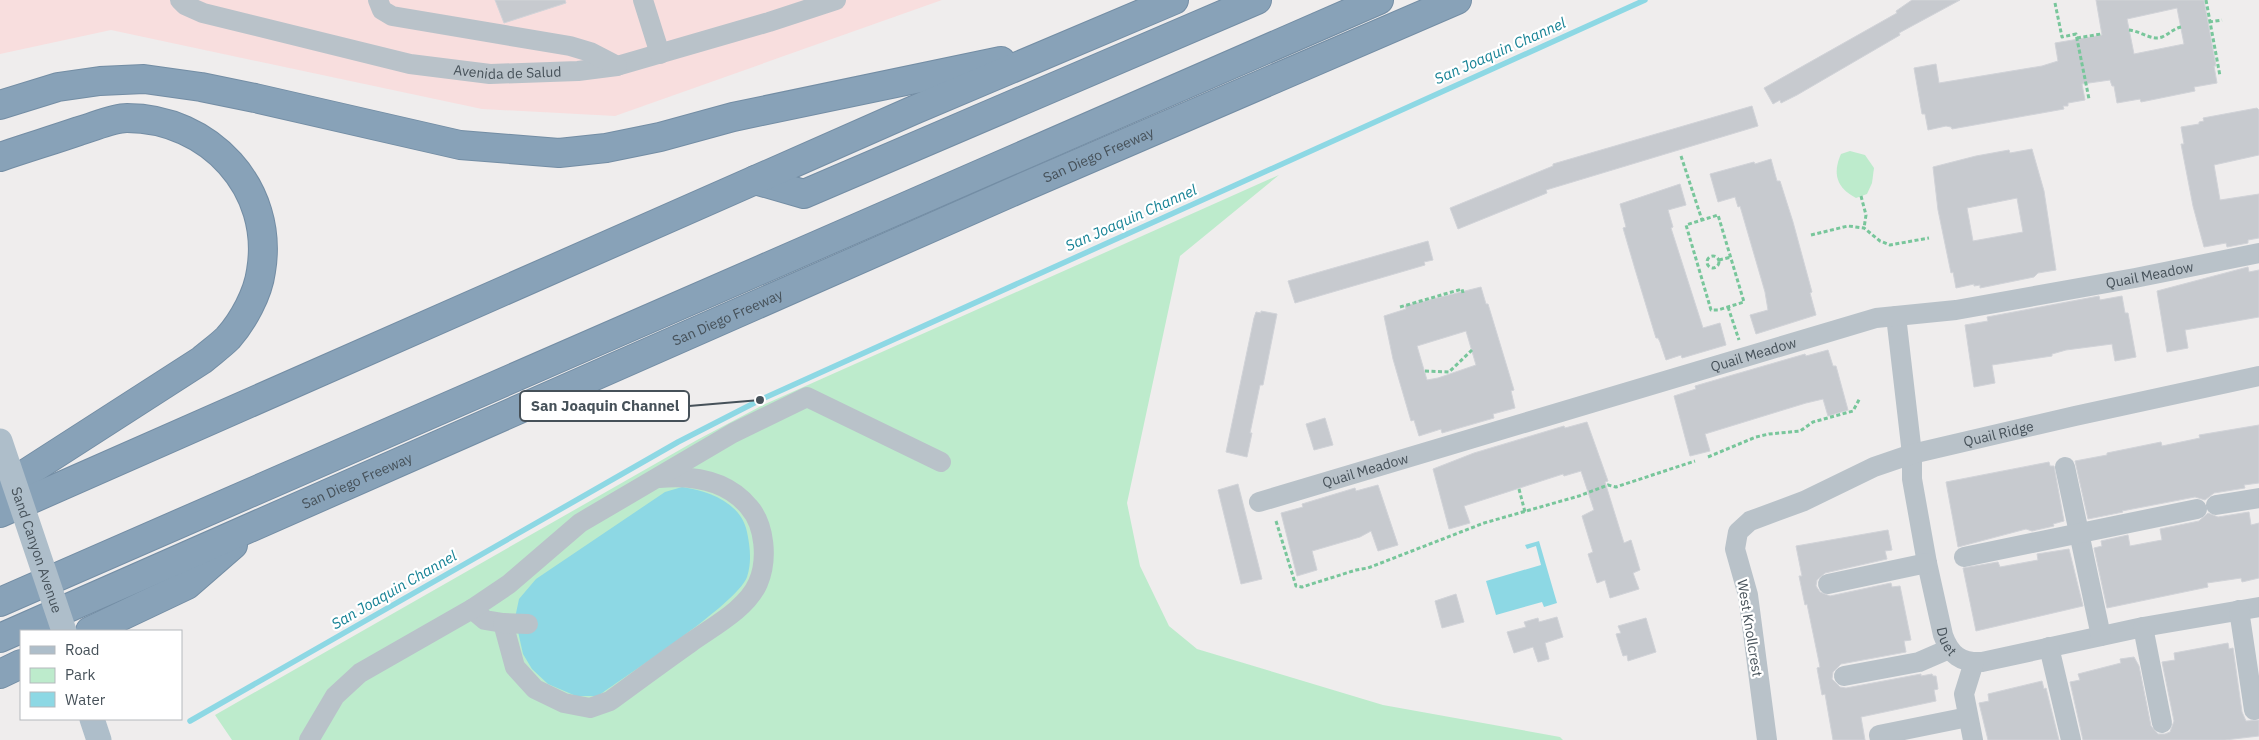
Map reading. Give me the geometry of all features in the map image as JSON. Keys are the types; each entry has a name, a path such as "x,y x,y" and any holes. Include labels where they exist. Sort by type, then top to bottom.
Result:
{"highway":[{"path":"0,513 755,180 1174,0"},
{"path":"755,180 804,194 1257,0"},
{"path":"0,602 1379,0"},
{"name":"San Diego Freeway","path":"0,638 1019,189 1457,0"},
{"path":"0,105 58,87 100,81 144,79 201,87 255,98 460,145 559,153 606,148 660,137 733,117 1058,49"},
{"path":"0,157 125,118 152,121 186,130 208,143 229,161 246,184 262,228 263,247 261,272 253,298 228,338 202,360 0,490"},
{"path":"92,630 187,585 256,524"},
{"path":"0,674 20,664"}],"main road":[{"name":"Sand Canyon Avenue","path":"0,441 64,630"},
{"path":"92,720 98,740"}],"street":[{"name":"Avenida de Salud","path":"180,0 186,6 203,13 410,64 490,74 578,71 618,66 836,0"},
{"path":"378,0 382,10 392,16 570,46 590,52 618,66"},
{"path":"643,0 660,54"},
{"name":"Quail Meadow","path":"1259,502 1876,318 1956,310 2135,278 2259,253"},
{"name":"Duet","path":"1896,316 1912,454 1912,479 1927,563 1943,635 1949,649 1959,659 1974,662 2143,627 2259,607"},
{"name":"Quail Ridge","path":"1750,521 1798,504 1874,468 1912,454 2259,376"},
{"path":"309,740 335,696 360,673 472,609 509,584 580,523 733,433 807,397 941,462"},
{"path":"2065,467 2101,636"},
{"path":"502,623 515,667 536,689 564,703 590,708 610,701 742,606 758,584 763,564 762,538 756,515 742,498 728,487 709,481 680,476 658,478"},
{"path":"1964,557 2259,498"},
{"name":"West Knollcrest","path":"1750,521 1738,532 1735,549 1748,595 1767,740"},
{"path":"1828,584 1927,563"},
{"path":"472,609 485,620 528,624"},
{"path":"2238,610 2254,710"},
{"path":"2143,627 2162,723"},
{"path":"2049,647 2070,740"},
{"path":"1844,676 1919,662 1949,649"},
{"path":"1973,740 1964,694 1974,662"},
{"path":"1880,740 1879,735 1968,717"}],"path":[{"path":"2206,0 2220,76"},
{"path":"2055,3 2062,37 2076,34 2089,99"},
{"path":"2209,22 2222,20"},
{"path":"2129,30 2142,32 2150,37 2161,37 2173,28 2181,27"},
{"path":"2077,38 2102,34"},
{"path":"1681,156 1702,220"},
{"path":"1861,196 1866,215 1864,228"},
{"path":"1718,215 1731,257 1744,302 1718,310 1711,310 1686,225 1718,215"},
{"path":"1811,235 1836,228 1864,228 1880,241 1890,245 1929,238"},
{"path":"1707,264 1708,258 1712,256 1719,260"},
{"path":"1719,260 1731,257"},
{"path":"1707,264 1710,268 1715,269 1718,266 1719,260"},
{"path":"1698,268 1707,264"},
{"path":"1400,307 1462,289 1463,293"},
{"path":"1728,307 1740,344"},
{"path":"1425,372 1449,372 1472,350"},
{"path":"1708,457 1756,438 1769,434 1800,431 1813,422 1853,411 1860,398"},
{"path":"1276,521 1296,586 1302,587 1368,568 1484,523 1608,485 1616,487 1695,461"},
{"path":"1519,490 1525,512"}],"shaded area":[{"path":"0,0 942,0 615,116 482,109 111,30 0,54"}],"green space":[{"path":"1850,151 1865,155 1874,168 1872,183 1867,194 1856,198 1844,190 1837,174 1838,161 1841,154"},
{"path":"1279,175 1180,256 1127,503 1140,566 1169,626 1197,649 1383,705 1560,737 1563,740 232,740 215,715 697,440 763,405"}],"water":[{"path":"682,487 712,495 722,500 738,513 744,522 750,548 750,560 747,577 739,589 724,604 680,639 598,696 576,696 548,684 532,669 523,654 515,618 519,599 536,579 665,492"},
{"path":"1539,541 1557,603 1544,607 1542,602 1496,615 1486,581 1541,565 1536,546 1527,549 1525,545"}],"building":[{"path":"495,0 565,0 566,3 504,23"},
{"path":"1912,0 1960,0 1899,33 1900,35 1797,95 1781,103 1780,100 1773,104 1764,88 1897,13 1896,11"},
{"path":"2096,0 2204,0 2216,66 2214,66 2217,83 2194,87 2195,91 2141,102 2140,99 2117,103 2114,86 2112,86 2110,80 2082,84 2085,100 2068,103 2068,106 2063,106 2064,109 1952,129 1946,126 1928,130 1925,114 1922,114 1914,68 1936,64 1939,83 2042,66 2058,61 2055,43 2102,35","holes":["2177,8 2184,44 2134,54 2127,19"]},
{"path":"1752,106 1758,126 1546,190 1547,193 1458,229 1450,208 1553,166 1553,164"},
{"path":"2257,108 2259,110 2259,155 2214,165 2220,200 2259,194 2259,238 2248,240 2248,243 2227,247 2226,243 2204,247 2193,206 2181,144 2184,144 2181,127 2199,124 2199,122 2204,121 2203,118"},
{"path":"2032,149 2044,191 2056,270 2038,273 2034,277 1980,288 1980,285 1974,286 1974,284 1956,288 1938,210 1933,167 2009,150 2010,153","holes":["2017,198 2023,232 1973,241 1967,208"]},
{"path":"1771,159 1777,181 1780,181 1793,222 1812,292 1810,293 1816,315 1756,334 1750,315 1768,310 1765,292 1740,206 1738,207 1735,197 1718,202 1710,174"},
{"path":"1680,184 1686,205 1668,210 1673,227 1671,228 1703,328 1720,323 1726,345 1682,358 1681,355 1666,360 1660,342 1656,338 1635,269 1623,228 1626,227 1620,204"},
{"path":"1428,241 1433,260 1424,262 1425,265 1295,303 1288,281"},
{"path":"2248,267 2249,272 2259,270 2259,317 2185,330 2188,348 2167,352 2157,291"},
{"path":"1481,287 1514,390 1511,391 1515,408 1493,414 1494,418 1442,433 1441,429 1419,436 1414,420 1411,421 1393,359 1384,316 1406,309 1405,306","holes":["1466,331 1476,365 1427,380 1417,346"]},
{"path":"2099,296 2100,300 2122,296 2125,313 2128,313 2136,357 2115,361 2112,344 2066,350 2052,354 2052,356 1992,365 1995,383 1974,387 1965,325 1988,321 1987,317"},
{"path":"1261,311 1277,314 1263,385 1260,385 1247,457 1226,452 1254,318 1256,312 1261,313"},
{"path":"1828,350 1833,366 1836,366 1848,410 1828,416 1823,399 1806,403 1705,434 1710,451 1690,456 1674,396 1696,389 1695,386 1805,354 1806,356"},
{"path":"1325,418 1333,445 1314,450 1306,424"},
{"path":"1587,422 1608,481 1605,482 1624,543 1631,540 1640,570 1633,573 1639,589 1610,598 1605,580 1597,583 1588,554 1593,552 1582,516 1594,510 1581,471 1564,476 1563,474 1464,506 1470,523 1449,529 1433,469 1474,453 1564,426 1565,428"},
{"path":"2259,425 2259,483 2244,485 2245,488 2214,493 2205,500 2195,497 2088,519 2075,461 2161,442 2162,446 2200,438 2199,435"},
{"path":"2049,462 2050,466 2054,466 2064,521 2053,524 2054,526 2032,531 2026,529 1958,547 1946,482"},
{"path":"1238,484 1262,579 1241,584 1218,490"},
{"path":"1378,485 1398,545 1378,551 1371,531 1360,537 1312,551 1317,570 1297,576 1281,513 1303,507 1302,504 1355,488 1356,491"},
{"path":"2249,512 2251,525 2259,523 2259,578 2242,582 2241,578 2207,583 2208,587 2107,608 2094,548 2102,546 2101,541 2128,535 2130,546 2162,540 2160,529 2199,521 2208,513 2218,517"},
{"path":"1888,530 1892,550 1885,551 1887,559 1825,573 1817,580 1816,586 1820,592 1830,596 1891,583 1892,587 1900,586 1911,640 1904,641 1906,652 1841,664 1833,672 1832,679 1840,687 1846,688 1921,674 1921,676 1932,674 1936,676 1938,689 1934,690 1936,701 1861,717 1865,740 1833,740 1825,694 1822,695 1817,668 1820,667 1807,604 1805,605 1799,576 1802,576 1796,546"},
{"path":"2069,549 2083,606 1976,631 1963,568 1998,562 2000,567 2038,560 2037,554"},
{"path":"1456,594 1464,622 1442,628 1435,601"},
{"path":"1557,617 1563,637 1545,643 1549,659 1538,662 1533,647 1514,653 1507,632 1526,627 1524,622 1538,618 1539,622"},
{"path":"1646,618 1656,652 1628,661 1627,655 1623,656 1616,634 1621,633 1618,626"},
{"path":"2228,643 2229,649 2233,648 2242,712 2246,721 2259,720 2259,736 2225,740 2083,740 2070,682 2080,680 2078,674 2121,663 2120,659 2134,657 2139,666 2151,726 2158,734 2165,734 2170,732 2174,721 2162,662 2175,660 2174,653"},
{"path":"2042,681 2044,689 2046,688 2059,740 1988,740 1979,703 1989,701 1988,694"}],"waterway":[{"name":"San Joaquin Channel","path":"190,721 678,442 760,400 1645,0"}],"place":[{"name":"San Joaquin Channel","path":"760,400"}]}
